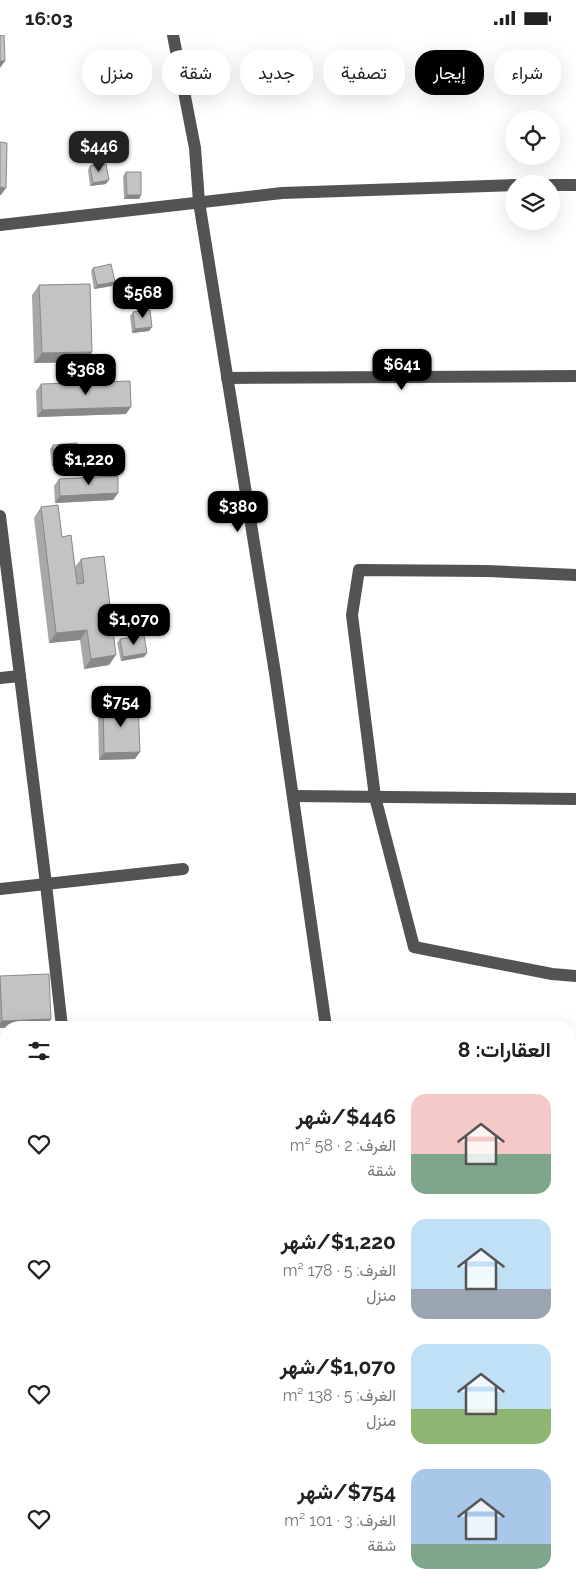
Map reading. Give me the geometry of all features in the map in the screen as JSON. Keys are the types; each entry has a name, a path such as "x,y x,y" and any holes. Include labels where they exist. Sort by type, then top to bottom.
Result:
{"street":[{"path":"173,35 195,148 199,202 293,795 325,1021"},
{"path":"0,225 282,193 505,185"},
{"path":"560,185 576,185"},
{"path":"227,378 576,376"},
{"path":"0,516 61,1021"},
{"path":"576,575 487,571 359,570 352,615 375,797 414,947 576,976"},
{"path":"0,678 20,676"},
{"path":"293,795 576,799"},
{"path":"0,889 183,869"}],"building":[{"path":"0,35 4,35 5,61 0,61"},
{"path":"0,142 7,143 6,188 0,187"},
{"path":"106,164 109,180 93,183 90,166"},
{"path":"126,172 141,172 141,195 127,195"},
{"path":"111,264 115,282 97,285 93,268"},
{"path":"90,284 92,352 42,353 39,285"},
{"path":"150,310 152,327 135,329 133,312"},
{"path":"130,381 131,407 42,410 41,384"},
{"path":"77,443 79,460 54,462 53,445"},
{"path":"118,476 118,493 60,496 59,479"},
{"path":"58,505 62,537 71,535 77,584 84,583 81,559 104,556 116,655 91,659 87,630 56,633 41,507"},
{"path":"144,635 147,653 123,657 120,639"},
{"path":"103,704 138,704 140,752 104,753"},
{"path":"49,974 51,1019 2,1021 0,976"}]}
